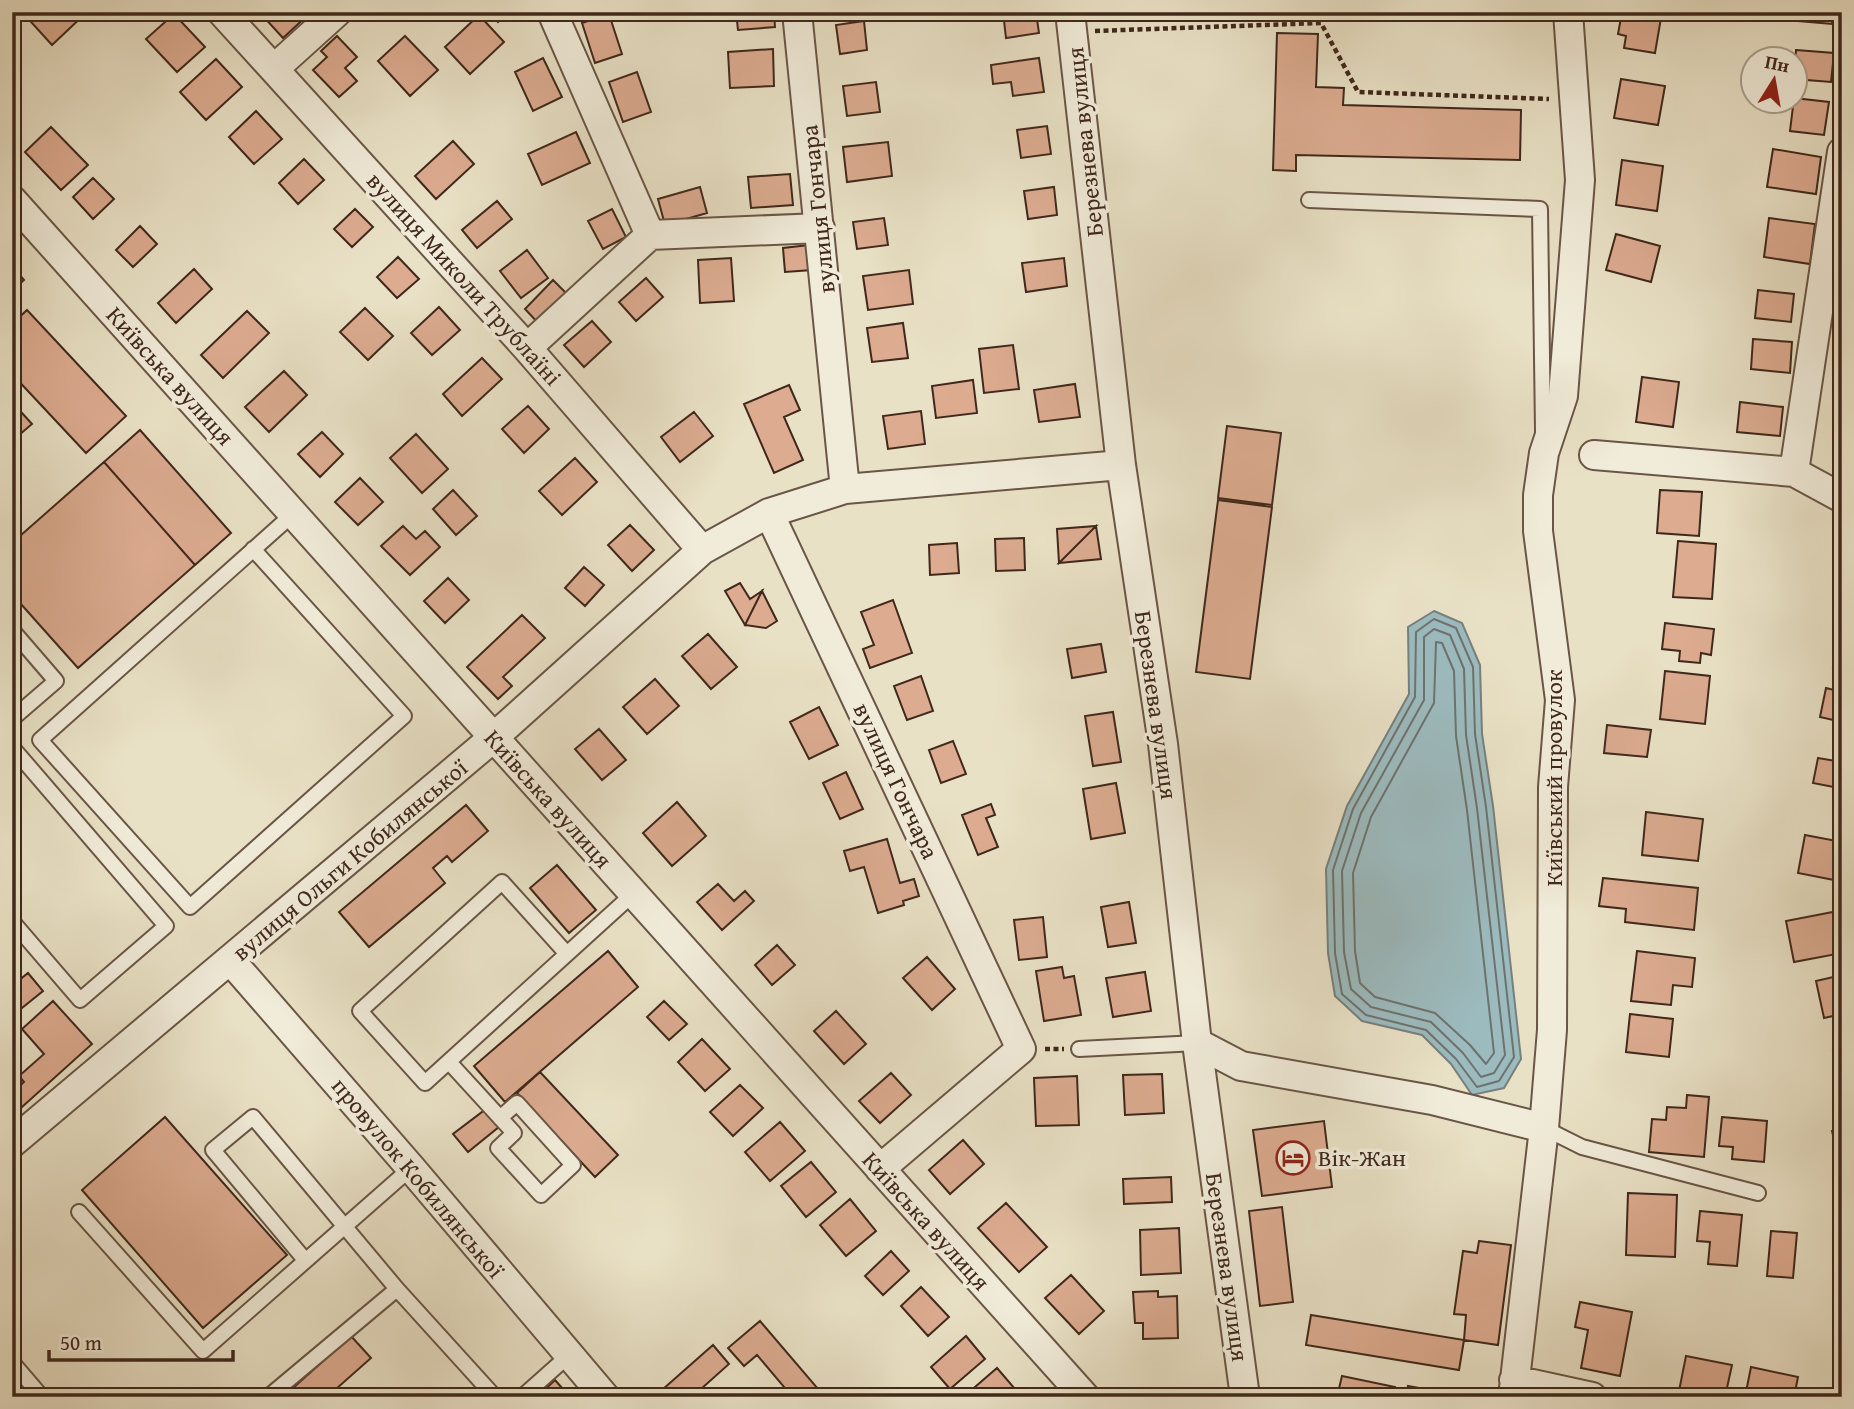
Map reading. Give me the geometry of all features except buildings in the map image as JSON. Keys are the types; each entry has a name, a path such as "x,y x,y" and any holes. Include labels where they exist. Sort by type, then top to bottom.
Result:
{"street":[{"name":"вулиця Миколи Трублаїні","path":"222,12 527,348 702,550"},
{"path":"275,68 337,12"},
{"path":"552,12 650,235"},
{"name":"вулиця Гончара","path":"797,12 845,489"},
{"name":"Київський провулок","path":"1568,12 1580,180 1563,396 1544,453 1538,495 1538,531 1560,700 1553,786 1552,1030 1544,1128 1514,1389 1592,1397"},
{"name":"Березнева вулиця","path":"1071,22 1121,466 1163,744 1197,1043 1245,1397"},
{"path":"1794,472 1842,152"},
{"name":"Київська вулиця","path":"12,200 1084,1397"},
{"path":"527,348 650,235 820,228"},
{"path":"1594,455 1794,472 1842,498"},
{"name":"вулиця Ольги Кобилянської","path":"12,1143 493,738 702,550 769,513 845,489 1121,466"},
{"name":"вулиця Гончара","path":"769,513 1021,1049"},
{"name":"провулок Кобилянської","path":"230,961 411,1168 604,1397"},
{"path":"1197,1043 1241,1066 1432,1100 1544,1128"},
{"path":"880,1169 1021,1049"}],"lane":[{"path":"1309,200 1540,209 1544,453"},
{"path":"253,549 404,716 190,907 40,740 253,549 293,514"},
{"path":"12,630 56,681 12,719"},
{"path":"12,747 166,926 80,1000 12,921"},
{"path":"567,954 502,883 360,1012 425,1083 449,1062 633,894"},
{"path":"1079,1049 1197,1043"},
{"path":"449,1062 500,1118 514,1133 498,1148 541,1195 573,1165 517,1103 500,1118"},
{"path":"305,1260 212,1150 253,1117 397,1289 495,1397"},
{"path":"1544,1128 1582,1147 1758,1193"},
{"path":"79,1212 203,1351 411,1168"},
{"path":"268,1397 397,1289"},
{"path":"522,1397 568,1356"},
{"path":"12,1362 43,1397"}],"path":[{"path":"1071,22 1321,23 1358,92 1574,100"},
{"path":"1021,1049 1079,1049"}],"water":[{"path":"1434,611 1462,623 1480,665 1482,734 1493,806 1521,1059 1504,1088 1472,1095 1451,1064 1422,1035 1362,1021 1335,996 1328,953 1326,869 1347,806 1409,694 1408,627"}],"place":[{"name":"Вік-Жан","path":"1293,1158"}]}
